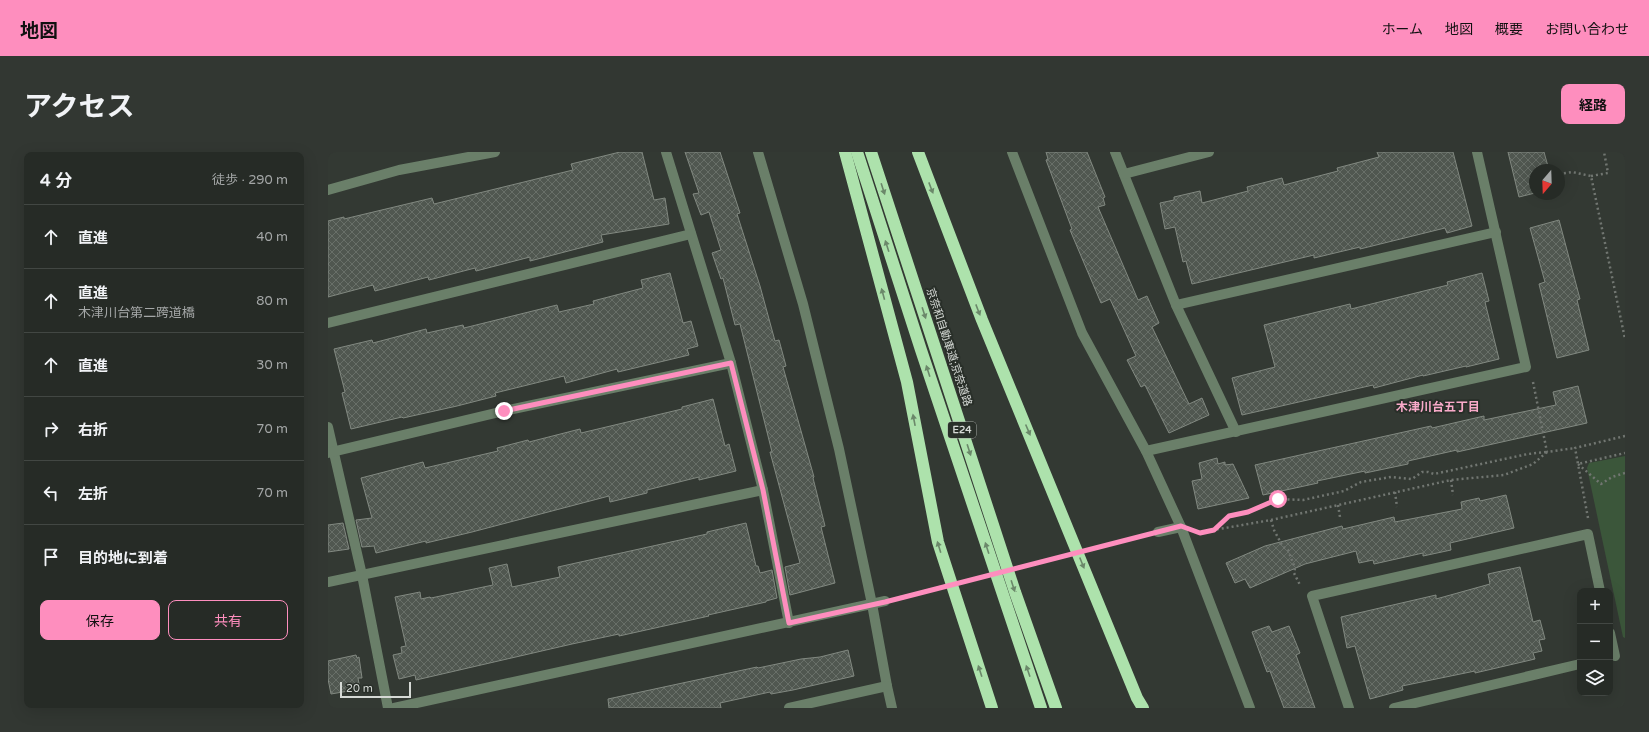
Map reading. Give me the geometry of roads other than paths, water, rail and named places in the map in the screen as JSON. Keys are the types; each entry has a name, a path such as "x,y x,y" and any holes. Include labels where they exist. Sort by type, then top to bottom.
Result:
{"highway":[{"path":"845,152 907,382 938,542 992,708"},
{"name":"E24","path":"857,152 921,350 1041,708"},
{"name":"京奈和自動車道;京奈道路","path":"872,152 1015,592 1056,708"},
{"path":"918,152 982,320 1137,698 1143,708"}],"street":[{"path":"328,190 399,170 495,152"},
{"path":"666,152 731,363 763,490 789,623"},
{"path":"758,152 803,304 840,449 872,604 886,686 892,708"},
{"path":"1012,152 1082,333 1146,451 1181,526 1250,708"},
{"path":"1115,152 1176,305 1236,432"},
{"path":"1124,174 1209,152"},
{"path":"1146,451 1526,367 1477,152"},
{"path":"1176,305 1496,232"},
{"path":"328,323 691,234"},
{"path":"331,453 504,411 731,363"},
{"path":"328,427 331,453 362,575 388,708"},
{"path":"328,582 763,490"},
{"path":"1158,532 1181,526"},
{"path":"1350,708 1312,596 1588,534 1599,588"},
{"path":"394,708 885,602"},
{"path":"1613,642 1617,655"},
{"path":"1394,708 1577,665"},
{"path":"788,708 886,686"}],"district":[{"name":"木津川台五丁目","path":"1438,407"}]}
